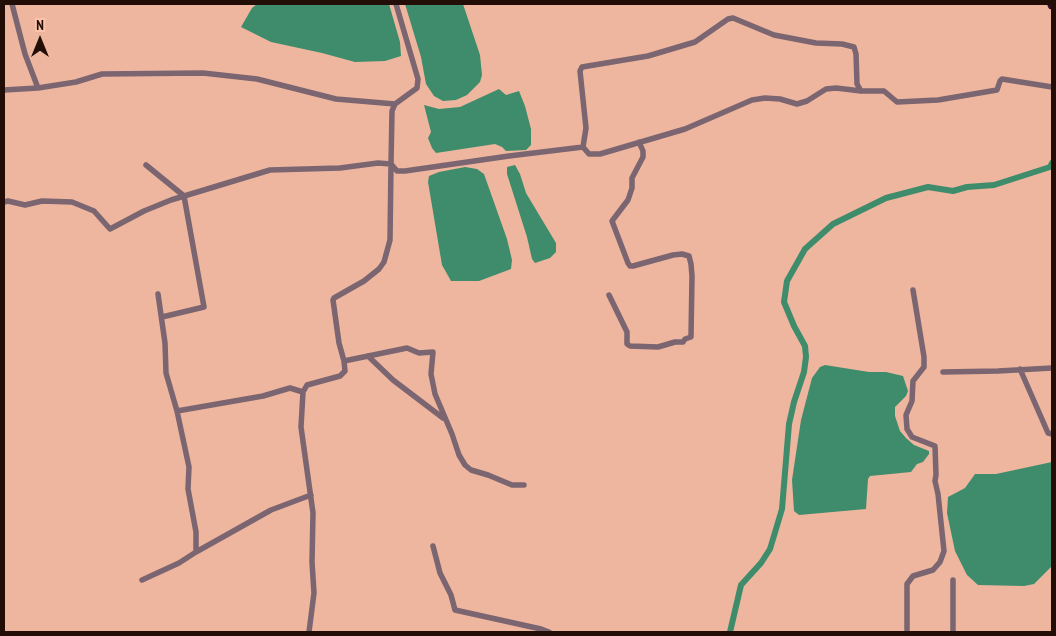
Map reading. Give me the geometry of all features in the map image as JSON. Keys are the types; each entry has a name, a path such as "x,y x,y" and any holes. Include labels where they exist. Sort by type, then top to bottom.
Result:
{"street":[{"path":"12,4 25,54 38,88"},
{"path":"309,632 314,593 312,562 313,513 301,427 304,388 312,383 343,374 344,361 339,343 333,300 364,281 379,269 384,262 390,240 392,111 395,104 417,88 418,79 396,4"},
{"path":"861,91 857,84 854,47 842,44 816,43 774,35 733,18 695,42 648,56 582,66 580,71 586,128 583,147 589,154 600,154 685,129 752,100 765,98 780,99 797,104 807,101 826,89 836,88 861,91 884,91 897,102 938,100 998,90 1002,79 1052,87"},
{"path":"4,90 38,88 76,82 102,74 203,73 257,79 336,99 395,104"},
{"path":"609,295 627,332 627,344 630,346 658,347 675,342 683,342 691,337 691,270 689,256 682,254 673,255 630,266 612,221 628,200 632,188 632,178 643,157 644,151 639,142"},
{"path":"391,164 396,171 405,171 583,147"},
{"path":"4,202 25,204 42,201 72,202 94,211 110,229 144,211 184,196 270,170 340,168 378,163 391,164"},
{"path":"146,165 184,196 204,307 162,317"},
{"path":"907,632 907,584 913,576 933,570 940,562 944,551 935,481 935,446 912,437 907,429 906,415 912,401 913,381 924,367 913,290"},
{"path":"158,294 162,317 166,373 177,411 189,467 188,489 195,525 196,552"},
{"path":"344,361 407,348 419,352 433,352 431,374 439,405 464,465 471,470 512,485 524,485"},
{"path":"368,356 393,380 446,420"},
{"path":"943,372 1052,368"},
{"path":"1020,369 1048,433 1052,434"},
{"path":"177,411 263,396 290,388 304,392"},
{"path":"142,580 179,563 271,510 311,495"},
{"path":"433,546 440,573 451,595 455,610 549,632"},
{"path":"953,580 953,632"}],"shaded area":[{"path":"257,4 389,4 400,42 401,56 385,61 355,62 271,42 241,27 252,8"},
{"path":"405,4 463,4 480,55 482,75 480,82 467,95 456,100 443,101 434,96 426,84 421,57"},
{"path":"499,89 506,95 519,91 531,129 531,145 526,150 506,151 495,144 436,153 428,138 431,132 424,105 439,109 460,107"},
{"path":"515,165 526,193 556,243 556,252 550,258 535,263 532,259 507,174 507,167"},
{"path":"465,167 477,169 484,174 507,239 512,260 511,269 479,281 451,281 442,265 428,182 429,176"},
{"path":"825,365 869,372 886,372 903,376 908,391 906,396 895,407 895,416 900,431 914,445 929,451 929,454 911,472 870,476 868,479 866,509 799,515 794,511 792,480 801,420 812,378 820,367"},
{"path":"1052,462 1052,566 1034,584 1024,586 978,585 967,575 955,551 947,513 948,497 965,488 975,474 996,474"}],"waterway":[{"path":"730,632 741,585 761,563 770,549 782,509 789,424 804,372 806,357 805,346 784,302 787,281 805,249 833,224 886,198 928,187 953,191 967,187 994,185 1050,167 1052,163"}]}
